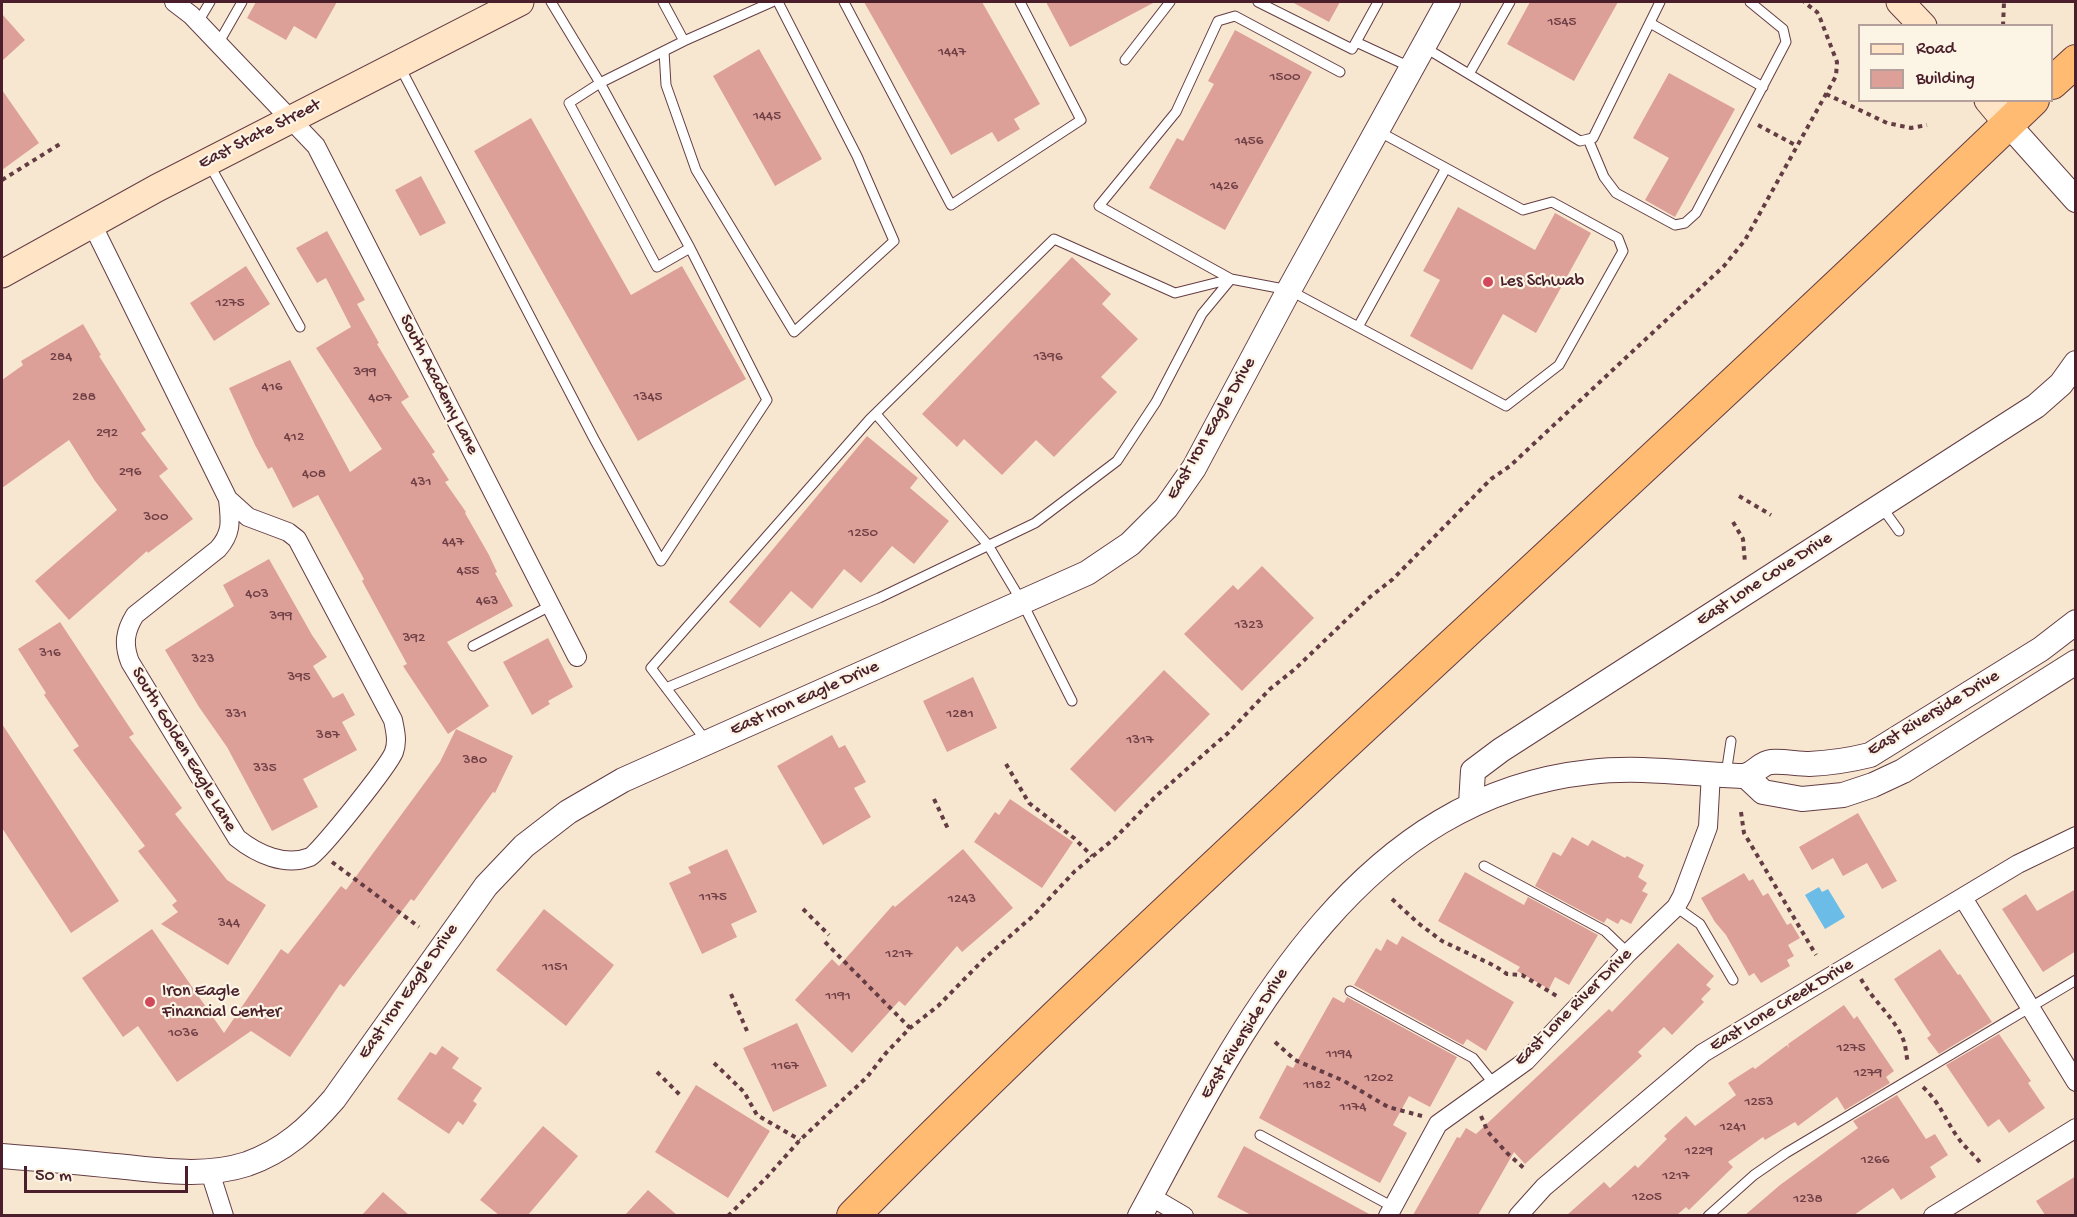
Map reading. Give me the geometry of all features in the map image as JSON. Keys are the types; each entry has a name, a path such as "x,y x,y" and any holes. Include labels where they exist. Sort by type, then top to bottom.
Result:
{"highway":[{"path":"2053,82 2076,61"},
{"path":"853,1215 1021,1049 2031,102"}],"main road":[{"name":"East State Street","path":"2,274 207,162 520,2"},
{"path":"1900,2 1921,24"},
{"path":"1990,102 2008,124"}],"street":[{"name":"South Academy Lane","path":"174,2 198,22 316,146 577,657"},
{"name":"East Iron Eagle Drive","path":"2,1156 175,1172 210,1172 247,1164 280,1148 309,1126 334,1099 486,886 524,846 568,812 594,795 708,742 1087,573 1131,544 1166,508 1194,468 1448,2"},
{"path":"2008,124 2076,200"},
{"name":"South Golden Eagle Lane","path":"92,224 228,499 248,517 288,532 297,540 393,720 396,735 395,749 390,762 313,856 298,860 266,856 249,848 237,838 126,652 127,628 135,615 218,549 227,538 230,524 228,499"},
{"name":"East Lone Cove Drive","path":"1471,804 1473,771 1501,750 2036,406 2061,384 2076,363"},
{"name":"East Riverside Drive","path":"1145,1206 1227,1057 1289,963 1321,925 1371,874 1403,846 1471,804 1551,778 1619,769 1728,774 1768,762 1820,763 1844,761 1870,755 2041,649 2076,622"},
{"name":"East Riverside Drive","path":"1728,774 1763,792 1802,799 1843,795 1873,785 1903,771 2076,662"},
{"name":"East Lone River Drive","path":"1391,1211 1438,1124 1526,1060 1628,953 1676,908 1728,774"},
{"name":"East Lone Creek Drive","path":"1518,1215 1544,1187 1703,1053 2018,864 2076,836"},
{"path":"1964,898 2076,1082"},
{"path":"1933,1215 2076,1128"},
{"path":"210,1172 224,1215"},
{"path":"1145,1206 1184,1215"}],"lane":[{"path":"198,22 210,2"},
{"path":"218,44 242,2"},
{"path":"399,64 594,439 661,561 766,400 690,248 600,83 551,2"},
{"path":"663,2 684,41"},
{"path":"690,248 657,267 569,103 600,83 684,41 772,2"},
{"path":"664,51 666,85 696,170 794,332 894,241 857,156 778,2"},
{"path":"844,2 951,205 1081,120 1020,2"},
{"path":"1125,60 1170,2"},
{"path":"1258,2 1352,49 1378,2"},
{"path":"1468,74 1510,2"},
{"path":"1424,47 1580,141 1593,138 1660,2"},
{"path":"1588,139 1604,177 1616,193 1675,225 1685,223 1696,213 1786,42 1783,29 1750,2"},
{"path":"1340,72 1235,16 1218,21 1176,112 1099,206 1231,279 1289,290 1506,406 1559,365 1623,251 1618,238 1552,202 1523,210 1378,131"},
{"path":"1650,23 1763,87"},
{"path":"1356,42 1412,68"},
{"path":"207,162 300,327"},
{"path":"1358,327 1446,168"},
{"path":"708,742 651,668 876,414 1054,239 1175,292 1231,279"},
{"path":"666,687 879,598 1035,523 1117,461 1156,402 1203,314 1231,279"},
{"path":"876,414 988,546 1022,602 1072,701"},
{"path":"1881,506 1899,531"},
{"path":"473,646 550,606"},
{"path":"1728,774 1731,741"},
{"path":"1485,866 1605,931 1628,953"},
{"path":"1676,908 1700,924 1733,980"},
{"path":"1708,1215 1754,1175 1786,1154 2076,980"},
{"path":"1350,991 1473,1058 1494,1084"},
{"path":"1260,1135 1391,1211"}],"path":[{"path":"728,1215 767,1177 800,1140 867,1077 910,1028 938,1006 986,957 1034,916 1075,872 1115,838 1154,798 1228,734 1270,689 1295,669 1370,597 1394,579 1491,479 1510,466 1724,267 1744,240 1836,76 1837,62 1817,12 1804,2"},
{"path":"2002,24 2004,2"},
{"path":"1826,94 1887,123 1911,128 1927,125"},
{"path":"1746,118 1797,146"},
{"path":"2,180 60,144"},
{"path":"1739,496 1771,515"},
{"path":"1733,522 1743,538 1745,563"},
{"path":"1006,764 1029,803 1074,838 1092,856"},
{"path":"934,799 949,831"},
{"path":"1741,812 1744,833 1816,955"},
{"path":"317,851 419,927"},
{"path":"1392,899 1442,941 1507,974 1522,975 1562,999"},
{"path":"803,909 829,935"},
{"path":"825,942 910,1028"},
{"path":"731,994 747,1031"},
{"path":"1275,1042 1295,1060 1344,1081 1388,1107 1419,1114 1426,1119"},
{"path":"714,1063 744,1092 757,1115 800,1140"},
{"path":"657,1072 681,1096"},
{"path":"1480,1112 1488,1132 1526,1170"}],"water":[{"path":"1819,887 1822,892 1828,889 1845,917 1825,929 1805,895"}],"building":[{"path":"256,2 337,2 316,39 294,26 286,40 247,18"},
{"path":"864,2 982,2 1040,104 1014,119 1020,129 998,142 992,132 951,155"},
{"path":"1046,2 1155,2 1070,47"},
{"path":"1292,2 1340,2 1329,22"},
{"path":"1530,2 1618,2 1574,81 1507,44"},
{"path":"2,14 25,40 2,61"},
{"path":"1235,30 1312,72 1225,230 1149,188 1177,138 1183,141 1214,84 1208,81"},
{"path":"759,49 822,159 775,186 713,76"},
{"path":"1669,73 1735,109 1675,217 1645,200 1669,158 1633,138"},
{"path":"2,90 39,143 2,170"},
{"path":"531,118 631,295 682,266 746,379 638,441 474,151"},
{"path":"421,176 446,223 420,236 395,190"},
{"path":"1458,207 1535,250 1555,213 1591,233 1536,333 1503,314 1472,370 1410,336 1440,280 1423,271"},
{"path":"327,231 365,300 357,304 379,343 377,344 409,397 401,402 435,452 432,454 449,480 445,482 466,512 513,606 447,642 489,706 448,734 403,666 407,664 318,495 293,508 272,467 268,469 255,445 229,388 290,360 350,472 382,449 316,348 351,327 326,278 317,283 296,248"},
{"path":"1072,257 1111,294 1102,304 1138,339 1101,377 1117,392 1054,457 1036,440 1002,475 964,439 957,447 922,414"},
{"path":"246,266 270,304 214,341 190,303"},
{"path":"83,324 101,355 99,356 146,430 141,433 168,469 159,476 193,519 148,553 147,551 69,620 35,581 117,510 69,440 2,488 2,380 23,365 21,361"},
{"path":"867,436 918,478 910,488 949,521 914,564 892,546 861,583 844,569 812,609 791,591 760,628 729,602"},
{"path":"269,559 327,657 313,666 333,698 343,693 355,715 342,722 357,750 303,779 318,807 272,831 227,747 199,707 165,650 234,606 223,585"},
{"path":"1262,566 1314,618 1242,691 1184,634 1233,585 1238,590"},
{"path":"60,622 134,734 129,737 182,808 175,814 227,880 266,905 228,965 161,924 178,912 172,905 177,901 138,851 145,846 73,750 79,746 44,695 46,693 18,649"},
{"path":"548,638 573,687 548,701 550,704 532,715 503,662"},
{"path":"1164,670 1210,714 1115,812 1070,769"},
{"path":"973,677 997,728 947,752 923,701"},
{"path":"2,724 119,901 71,933 2,828"},
{"path":"456,729 513,756 495,793 493,792 414,901 411,899 344,987 340,984 290,1057 251,1031 177,1082 138,1026 123,1037 82,978 152,929 224,1033 281,949 288,954 341,886 346,890 440,762"},
{"path":"832,735 839,748 845,745 866,782 854,788 871,817 823,845 777,766"},
{"path":"1010,799 1073,842 1042,888 974,842 995,812 999,815"},
{"path":"1858,813 1897,881 1882,889 1867,863 1843,876 1833,858 1812,870 1799,847"},
{"path":"1572,837 1588,846 1592,840 1625,858 1627,856 1644,865 1638,877 1647,883 1642,891 1648,894 1631,924 1621,919 1618,924 1607,918 1604,923 1535,886 1553,852 1561,856"},
{"path":"727,849 757,912 731,924 737,937 702,954 669,883 691,873 688,867"},
{"path":"963,849 1013,908 962,952 957,946 905,1006 899,1001 852,1053 795,1000 832,959 839,966 893,905 895,907"},
{"path":"1465,872 1524,905 1528,897 1598,935 1569,985 1555,977 1549,989 1517,971 1520,967 1438,921"},
{"path":"1744,873 1749,881 1753,879 1763,896 1768,893 1787,925 1791,923 1800,938 1788,945 1794,956 1787,960 1790,966 1761,983 1754,973 1749,976 1726,935 1715,922 1701,898"},
{"path":"2076,889 2076,951 2043,972 2002,909 2026,894 2037,911"},
{"path":"544,909 614,965 566,1026 496,970"},
{"path":"1402,936 1514,1002 1486,1051 1467,1039 1463,1045 1354,985 1376,948 1381,951 1387,939 1397,945"},
{"path":"1678,943 1714,976 1706,985 1711,989 1701,999 1704,1002 1672,1035 1664,1027 1638,1052 1642,1056 1525,1164 1514,1152 1478,1215 1413,1215 1457,1137 1460,1138 1466,1128 1476,1134 1609,1009 1612,1012"},
{"path":"1940,949 1992,1022 1939,1054 1927,1038 1931,1035 1894,979"},
{"path":"1333,997 1344,1003 1347,997 1457,1057 1430,1107 1409,1096 1393,1125 1407,1133 1380,1183 1259,1118 1287,1065 1293,1068"},
{"path":"1844,1005 1854,1019 1857,1016 1894,1071 1886,1077 1890,1083 1845,1110 1837,1097 1798,1126 1795,1122 1765,1140 1763,1137 1728,1162 1733,1167 1689,1210 1686,1207 1677,1215 1567,1215 1604,1182 1610,1188 1635,1165 1638,1168 1667,1139 1664,1136 1686,1116 1695,1126 1736,1095 1728,1083 1753,1067 1755,1069 1787,1045 1789,1048 1788,1044"},
{"path":"797,1023 827,1086 773,1112 743,1048"},
{"path":"1999,1034 2031,1081 2028,1083 2045,1108 2009,1133 1999,1119 1988,1127 1946,1065"},
{"path":"442,1046 459,1058 452,1068 482,1088 473,1101 477,1104 463,1125 458,1121 449,1134 397,1099 430,1052 436,1055"},
{"path":"696,1085 770,1131 728,1198 655,1152"},
{"path":"1897,1095 1926,1139 1935,1134 1948,1155 1930,1167 1936,1177 1901,1200 1893,1188 1854,1215 1745,1215 1780,1185 1858,1128 1853,1121"},
{"path":"543,1126 578,1156 528,1215 499,1215 480,1200"},
{"path":"1244,1146 1371,1215 1251,1215 1217,1197"},
{"path":"2076,1176 2076,1215 2045,1215 2036,1201"},
{"path":"648,1190 677,1215 625,1215"},
{"path":"383,1192 409,1215 362,1215"}],"place":[{"name":"Les Schwab","path":"1488,282"},
{"name":"Iron Eagle Financial Center","path":"150,1002"}]}
